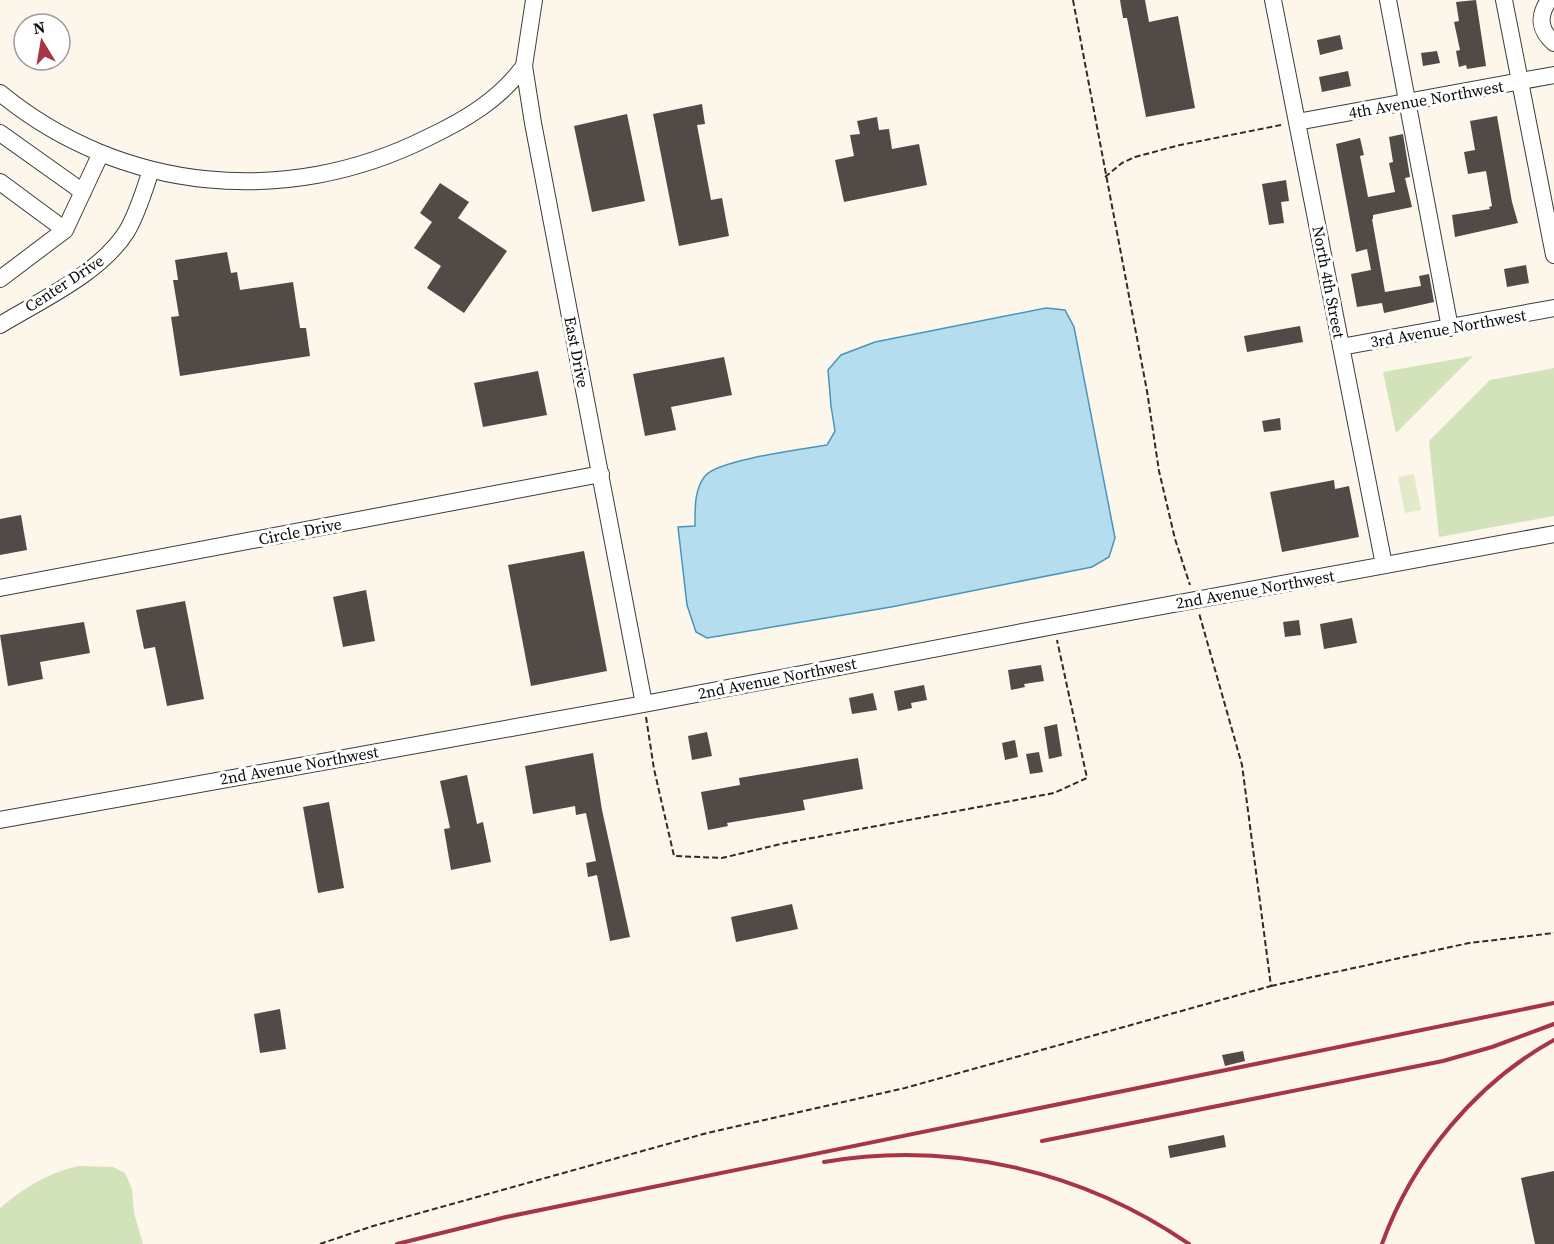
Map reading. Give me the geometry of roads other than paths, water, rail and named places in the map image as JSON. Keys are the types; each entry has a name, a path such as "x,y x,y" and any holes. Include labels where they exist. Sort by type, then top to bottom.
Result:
{"street":[{"name":"East Drive","path":"534,0 524,66 644,704"},
{"name":"North 4th Street","path":"1273,0 1384,565"},
{"path":"1388,0 1450,328"},
{"path":"1504,0 1554,255"},
{"path":"1549,0 1541,12 1543,32 1554,43"},
{"path":"0,93 19,109 50,129 100,153 151,170 214,182 251,183 288,181 361,166 396,154 462,121 493,100 513,82 524,66"},
{"name":"4th Avenue Northwest","path":"1297,122 1554,75"},
{"path":"0,134 83,192"},
{"path":"0,279 65,230 100,153"},
{"name":"Center Drive","path":"0,325 70,282 112,251 136,213 151,170"},
{"path":"0,182 65,230"},
{"name":"3rd Avenue Northwest","path":"1341,347 1554,308"},
{"name":"Circle Drive","path":"0,588 601,474"},
{"name":"2nd Avenue Northwest","path":"0,820 644,704 1195,599 1554,534"}],"water":[{"path":"1046,308 1065,310 1074,327 1115,538 1109,557 1092,567 891,607 707,638 696,632 687,605 678,527 695,526 697,493 705,476 713,470 743,460 827,445 835,431 828,370 841,355 875,342"}],"railway":[{"path":"397,1244 506,1217 1554,1003"},
{"path":"1042,1141 1443,1061 1492,1047 1554,1024"},
{"path":"1382,1244 1411,1183 1429,1154 1450,1127 1498,1078 1554,1040"},
{"path":"824,1162 872,1156 920,1155 967,1159 1014,1167 1060,1180 1105,1197 1189,1244"}]}
